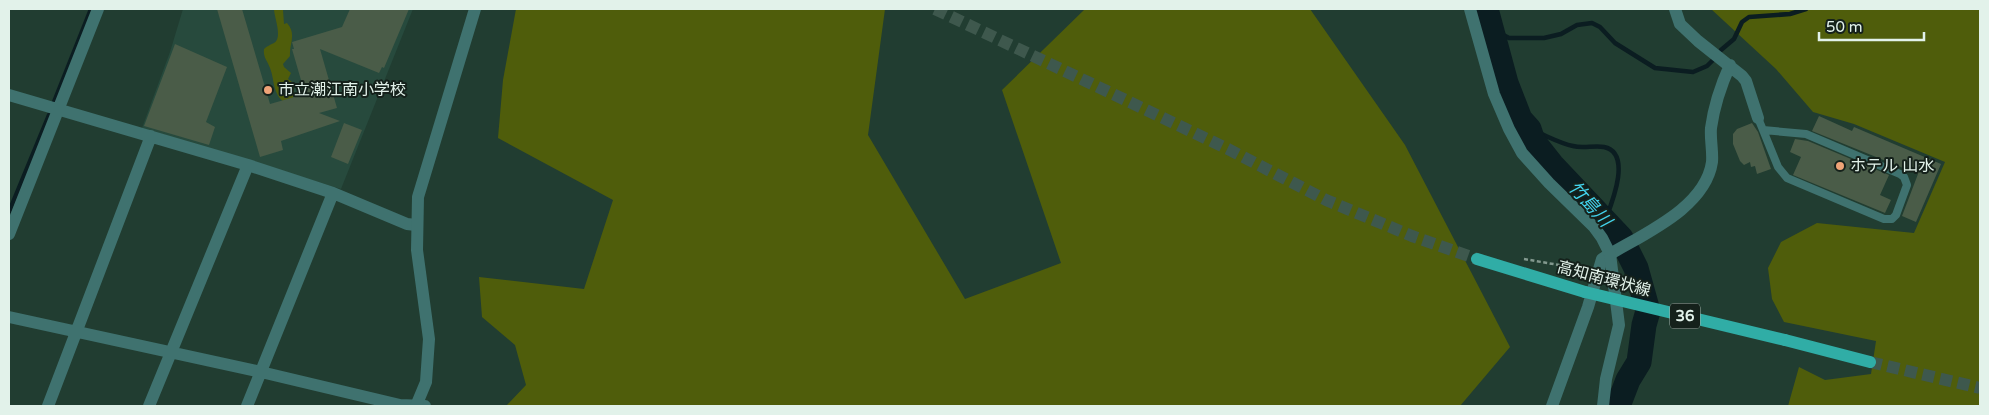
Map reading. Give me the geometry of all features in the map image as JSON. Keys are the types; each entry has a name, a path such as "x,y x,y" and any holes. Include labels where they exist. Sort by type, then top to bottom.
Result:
{"main road":[{"name":"高知南環状線","path":"1477,259 1585,292 1870,362"}],"street":[{"path":"9,234 98,9"},
{"path":"9,317 261,372 400,405 419,406 426,382 430,339 417,250 418,197 475,9"},
{"path":"1470,9 1494,94 1509,130 1522,153 1549,183 1594,227 1602,238 1621,248"},
{"path":"1675,9 1680,24 1698,41 1730,65 1746,81 1761,124"},
{"path":"1552,406 1588,307 1602,258 1621,248 1689,203 1703,184 1712,163 1711,129 1721,85 1730,65"},
{"path":"9,96 248,165 333,193 407,224 416,225"},
{"path":"48,406 151,136"},
{"path":"149,406 248,165"},
{"path":"247,406 333,193"},
{"path":"1603,406 1606,379 1619,325 1621,248"}],"lane":[{"path":"1761,124 1806,134 1900,174 1907,184 1896,215 1892,219 1884,219 1787,178 1778,167 1761,124"}],"shaded area":[{"name":"市立潮江南小学校","path":"183,9 413,9 341,189 142,128 170,52"}],"green space":[{"path":"274,9 283,10 284,24 287,23 292,31 290,56 283,64 291,73 288,79 294,87 293,99 285,103 276,91 272,73 264,54 264,49 274,43 278,37"},
{"path":"516,9 885,9 868,135 965,299 1061,263 1002,90 1085,9 1310,9 1405,145 1510,347 1460,406 506,406 526,385 515,345 482,317 479,277 584,289 613,200 498,138 503,80"},
{"path":"1711,9 1980,9 1980,406 1788,406 1799,367 1825,380 1871,374 1876,341 1784,322 1772,299 1768,268 1781,242 1817,223 1914,233 1945,162 1854,124 1813,112 1776,69"}],"building":[{"path":"217,9 242,9 270,104 305,94 292,49 294,49 292,42 342,27 350,9 409,9 384,68 382,67 379,73 320,49 337,108 319,113 340,121 281,141 283,150 260,157"},
{"path":"175,44 227,67 206,122 215,127 209,145 144,126"},
{"path":"1819,116 1852,131 1854,127 1941,164 1916,222 1902,216 1918,174 1812,131"},
{"path":"344,123 362,130 348,164 331,157"},
{"path":"1752,123 1758,132 1771,169 1757,174 1755,166 1751,167 1750,162 1744,165 1740,161 1733,144 1733,134 1737,129"},
{"path":"1795,139 1808,141 1889,175 1880,195 1891,200 1885,213 1793,175 1801,157 1790,152"}],"waterway":[{"path":"54,102 91,9"},
{"name":"竹島川","path":"1486,9 1506,83 1520,119 1529,129 1533,141 1552,165 1621,238 1636,268 1648,311 1644,325 1639,362 1628,380 1618,406"},
{"path":"1721,50 1734,39 1742,22 1749,17 1790,14 1806,9"},
{"path":"1492,29 1509,38 1544,38 1561,34 1577,25 1592,23 1600,27 1615,43 1655,68 1693,72 1707,66 1713,60"},
{"path":"9,212 49,115"},
{"path":"1529,129 1567,145 1604,147 1613,151 1619,169 1618,180 1605,221"}],"tunnel":[{"path":"935,9 1228,149 1326,200 1412,236 1477,259"},
{"path":"1870,362 1980,388"}],"place":[{"name":"市立潮江南小学校","path":"268,90"},
{"name":"ホテル 山水","path":"1840,166"}]}
